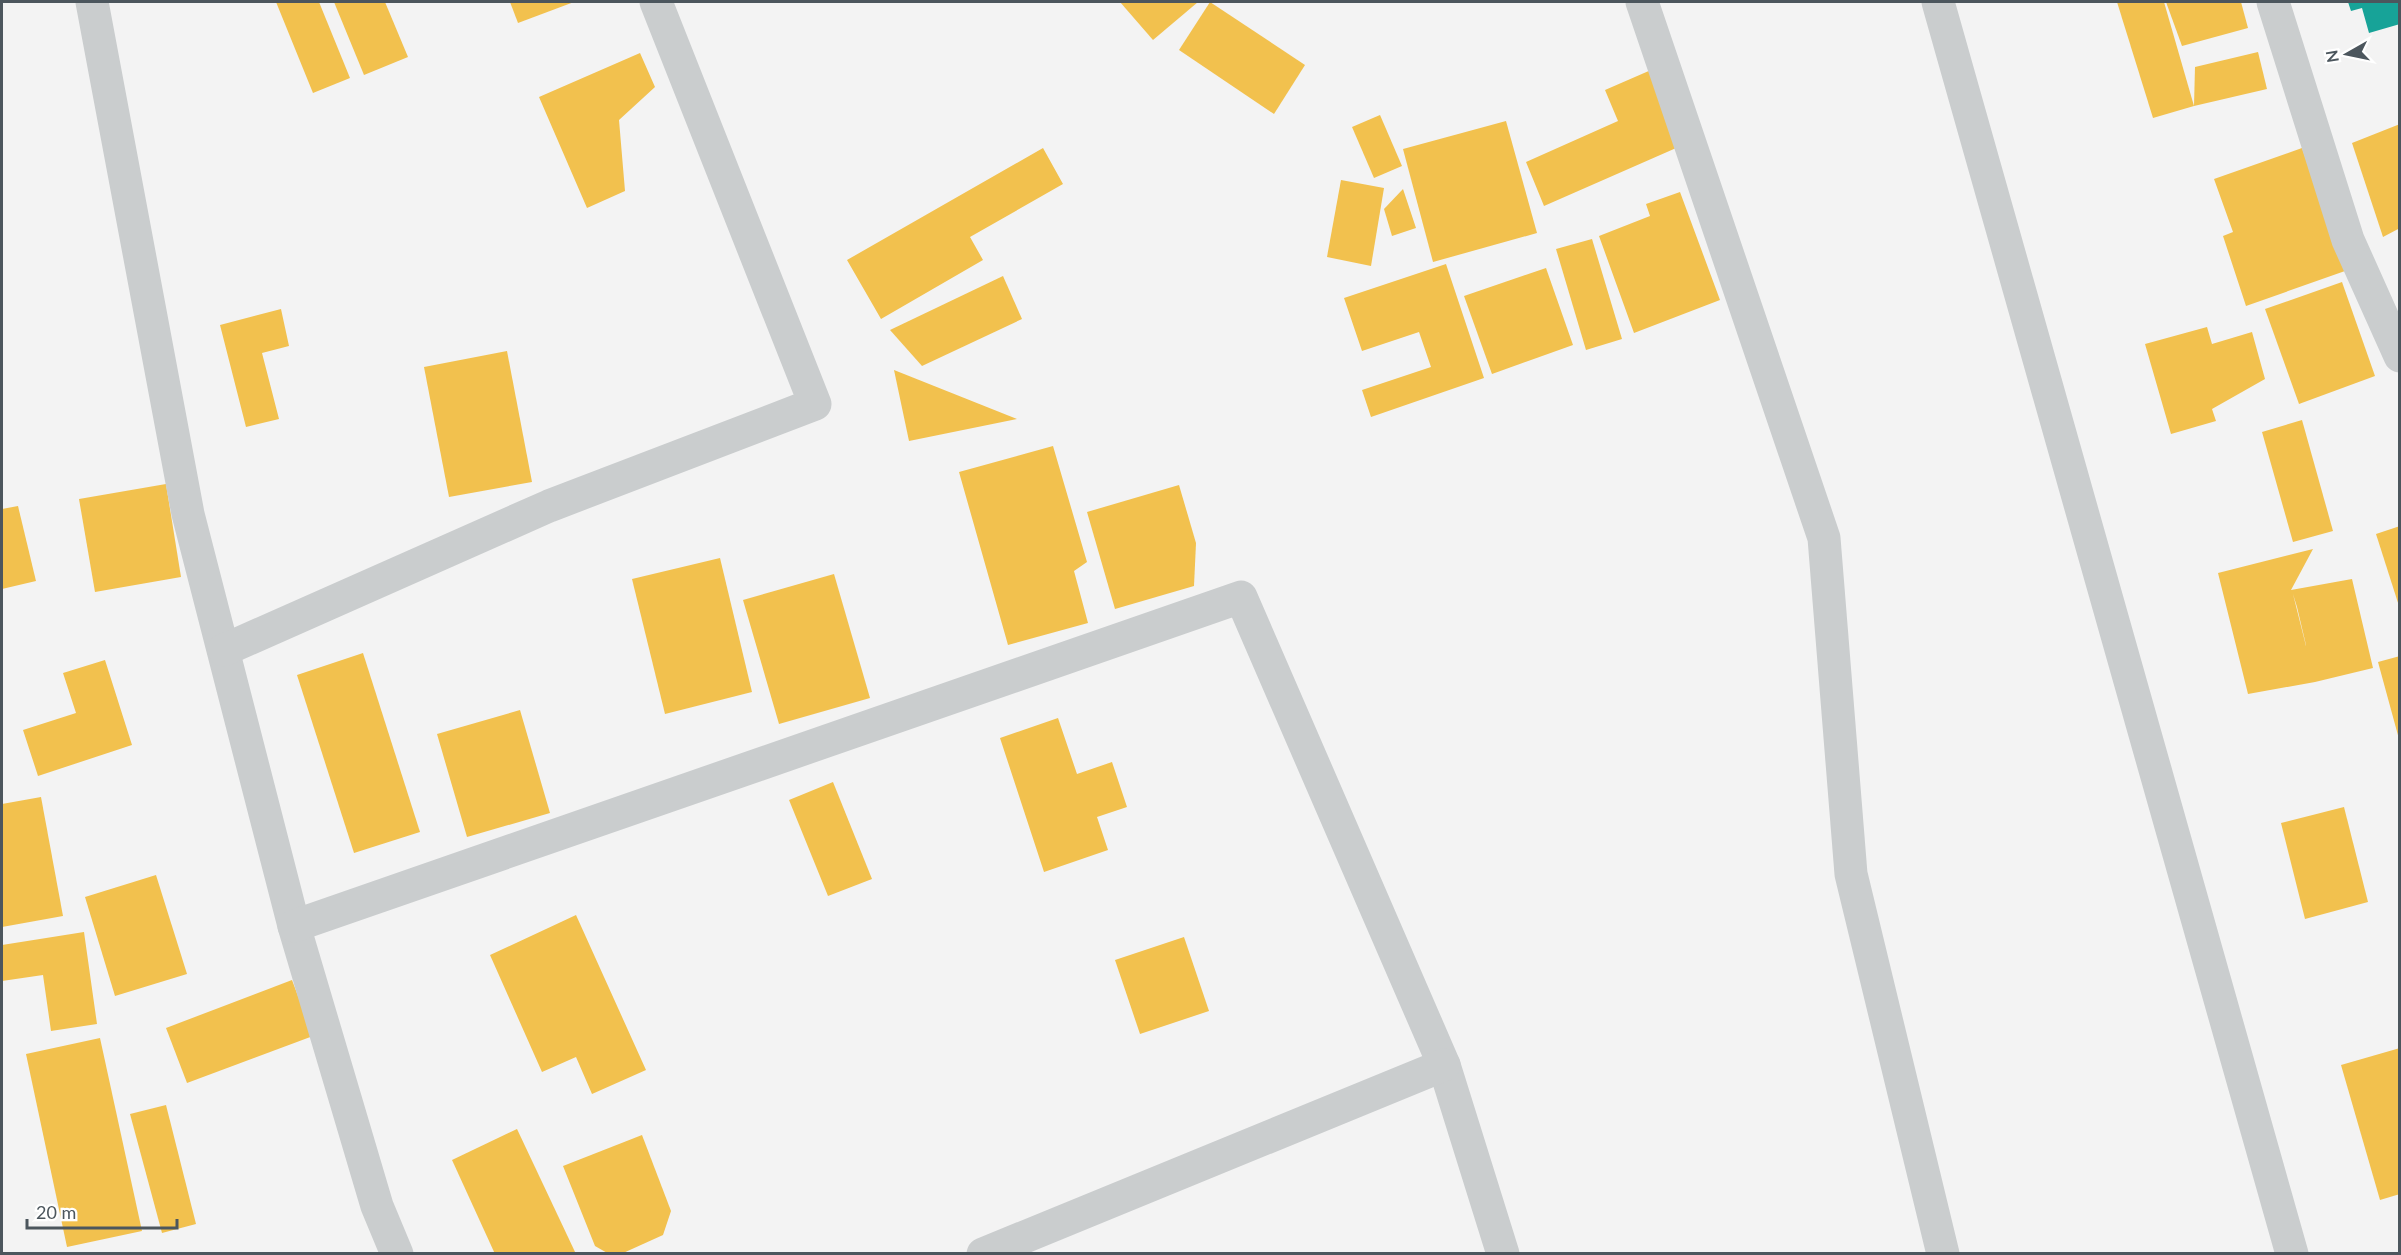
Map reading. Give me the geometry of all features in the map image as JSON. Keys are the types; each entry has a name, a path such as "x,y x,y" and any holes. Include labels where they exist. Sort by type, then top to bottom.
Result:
{"street":[{"path":"93,2 188,514 294,926 377,1206 397,1254"},
{"path":"224,650 549,506 815,404 656,2"},
{"path":"1642,2 1824,538 1851,874 1943,1254"},
{"path":"1938,2 2292,1254"},
{"path":"2273,2 2348,240 2400,357"},
{"path":"294,926 1241,597 1443,1065 1503,1254"},
{"path":"983,1254 1443,1065"}],"building: Homes":[{"path":"276,2 319,2 350,78 313,93"},
{"path":"334,2 385,2 408,57 364,75"},
{"path":"510,2 574,2 518,23"},
{"path":"1120,2 1198,2 1153,40"},
{"path":"1210,2 1305,65 1274,114 1179,50"},
{"path":"2117,2 2164,2 2194,106 2153,118"},
{"path":"2166,2 2241,2 2248,28 2182,46"},
{"path":"2258,52 2267,89 2194,106 2195,67"},
{"path":"640,53 655,87 619,120 625,191 587,208 539,97"},
{"path":"1651,70 1683,145 1544,206 1526,162 1618,121 1605,90"},
{"path":"1380,115 1402,166 1374,178 1352,127"},
{"path":"1506,121 1537,233 1433,262 1403,149"},
{"path":"2400,124 2400,228 2383,237 2352,143"},
{"path":"1043,148 1063,184 970,237 983,260 881,319 847,260"},
{"path":"2302,148 2345,271 2246,306 2223,236 2233,232 2214,179"},
{"path":"1341,180 1384,188 1371,266 1327,257"},
{"path":"1403,189 1416,228 1392,236 1384,209"},
{"path":"1680,192 1720,300 1634,333 1599,236 1650,216 1646,204"},
{"path":"1592,239 1622,339 1586,350 1556,249"},
{"path":"1446,264 1484,378 1371,417 1362,390 1431,367 1419,332 1362,351 1344,298"},
{"path":"1546,268 1573,345 1492,374 1464,296"},
{"path":"1003,276 1022,319 922,366 890,330"},
{"path":"2342,282 2375,376 2299,404 2265,309"},
{"path":"281,309 289,346 262,353 279,419 246,427 220,325"},
{"path":"2207,327 2212,344 2252,332 2265,379 2212,409 2216,421 2171,434 2145,344"},
{"path":"507,351 532,482 449,497 424,367"},
{"path":"894,370 1017,419 909,441"},
{"path":"2302,420 2333,531 2293,542 2262,432"},
{"path":"1053,446 1087,562 1074,571 1088,623 1008,645 959,472"},
{"path":"166,484 181,577 95,592 79,499"},
{"path":"1179,485 1196,543 1194,586 1115,609 1087,512"},
{"path":"18,506 36,581 2,589 2,509"},
{"path":"2400,526 2400,606 2399,606 2376,534"},
{"path":"2313,549 2291,590 2352,579 2373,668 2315,682 2248,694 2218,573","holes":["2293,594 2306,645 2306,646"]},
{"path":"720,558 752,692 665,714 632,579"},
{"path":"834,574 870,698 779,724 743,600"},
{"path":"363,653 420,832 354,853 297,675"},
{"path":"2400,656 2400,738 2399,739 2378,662"},
{"path":"105,660 132,745 38,776 23,730 76,713 63,673"},
{"path":"520,710 550,813 467,837 437,734"},
{"path":"1058,718 1077,774 1112,762 1127,807 1097,817 1108,850 1044,872 1000,738"},
{"path":"833,782 872,879 828,896 789,800"},
{"path":"41,797 63,916 2,927 2,804"},
{"path":"2344,807 2368,902 2305,919 2281,823"},
{"path":"156,875 187,974 115,996 85,897"},
{"path":"576,915 646,1070 592,1094 576,1057 542,1072 490,955"},
{"path":"84,932 97,1024 51,1031 43,975 2,981 2,945"},
{"path":"1184,937 1209,1011 1140,1034 1115,960"},
{"path":"292,980 313,1036 187,1083 166,1028"},
{"path":"100,1038 142,1231 67,1247 26,1054"},
{"path":"2400,1048 2400,1194 2380,1200 2341,1065"},
{"path":"166,1105 196,1224 162,1233 130,1114"},
{"path":"517,1129 576,1254 495,1254 452,1160"},
{"path":"642,1135 671,1211 663,1235 621,1254 609,1254 595,1246 563,1166"}],"building: Public":[{"path":"2348,2 2400,2 2400,24 2369,33 2362,8 2351,11"}]}
